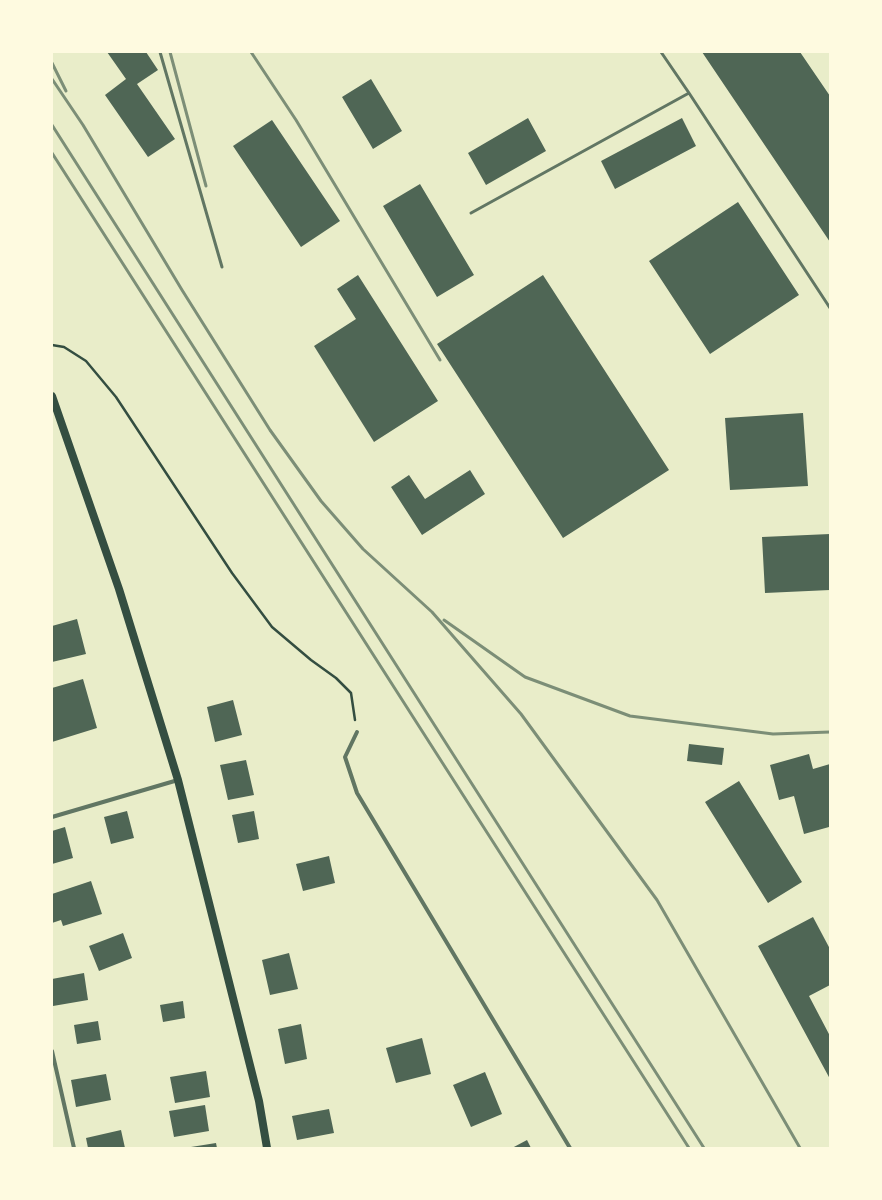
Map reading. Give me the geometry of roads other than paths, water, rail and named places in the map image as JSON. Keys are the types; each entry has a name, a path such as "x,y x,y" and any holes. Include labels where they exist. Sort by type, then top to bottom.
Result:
{"main road":[{"path":"52,396 119,589 178,780 259,1101 268,1148"}],"street":[{"path":"357,732 345,757 357,793 570,1148"},
{"path":"52,817 178,780"},
{"path":"52,1051 74,1148"}],"lane":[{"path":"160,52 222,267"},
{"path":"661,52 830,308"},
{"path":"471,213 689,93"}],"railway":[{"path":"170,52 206,186"},
{"path":"251,52 296,120 440,360"},
{"path":"52,63 66,91"},
{"path":"52,79 83,125 182,290 270,430 321,501 363,549 432,612 521,714 657,900 800,1148"},
{"path":"52,125 704,1148"},
{"path":"52,153 689,1148"},
{"path":"444,620 525,677 630,716 773,734 830,732"}]}
